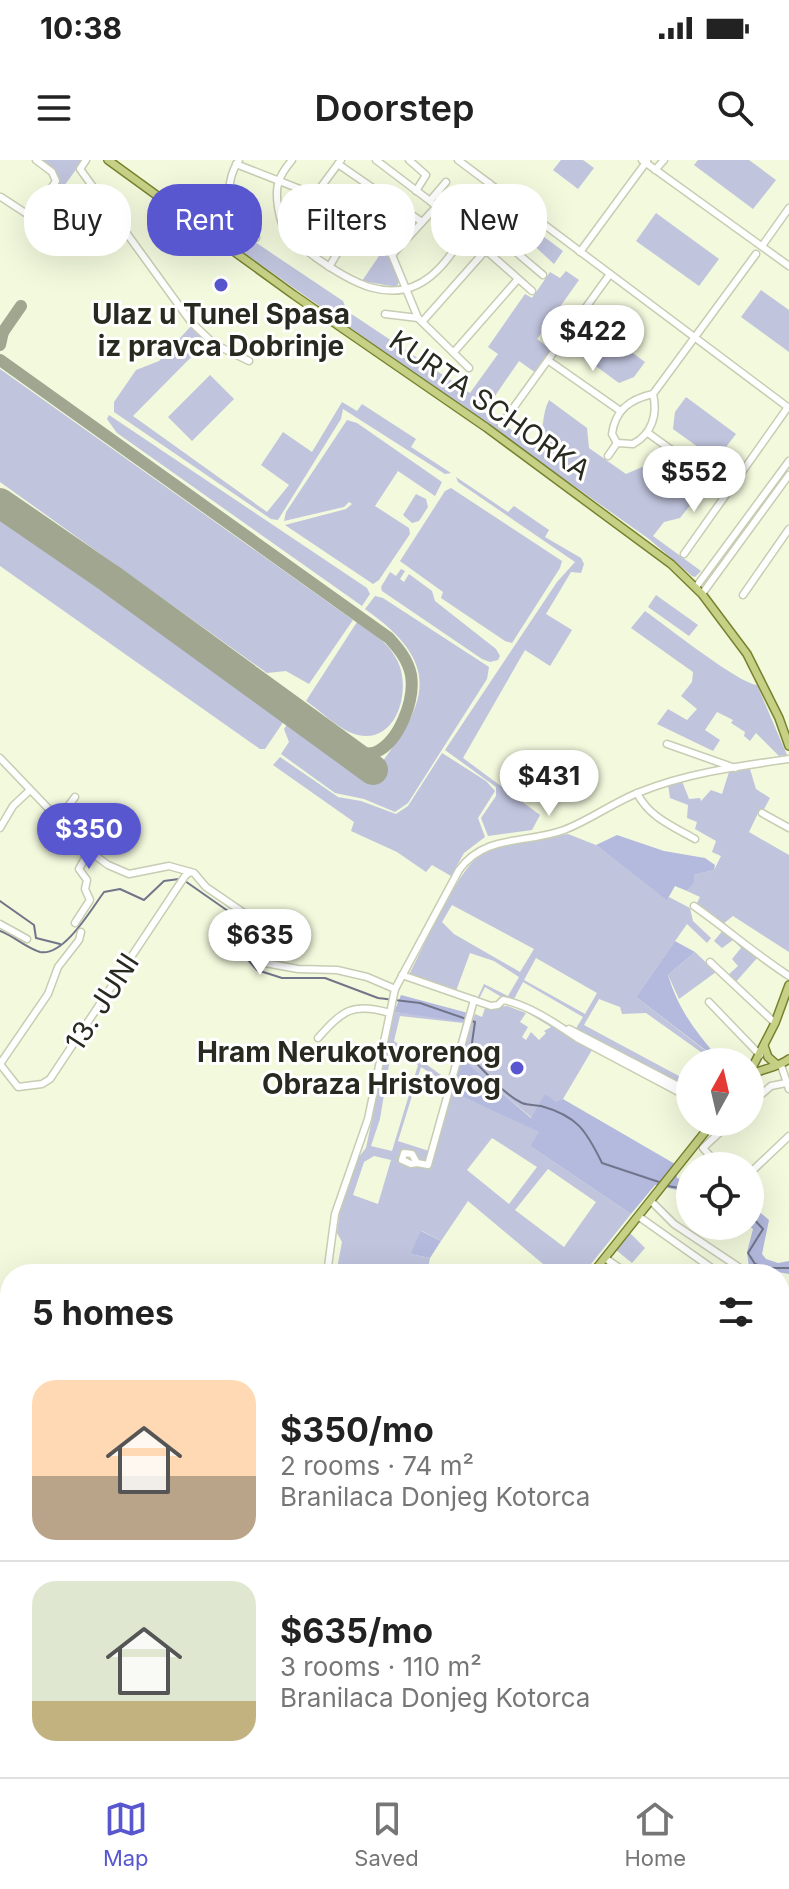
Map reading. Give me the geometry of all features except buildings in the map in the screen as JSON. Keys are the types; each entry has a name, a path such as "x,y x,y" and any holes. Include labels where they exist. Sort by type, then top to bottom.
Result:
{"main road":[{"name":"KURTA SCHORKA","path":"108,160 294,295 617,521 671,564 699,590 747,654 789,746"},
{"path":"763,1048 789,985"},
{"path":"764,1045 774,1065"},
{"path":"764,1059 774,1065"},
{"path":"764,1068 789,1059"},
{"path":"601,1264 702,1136"}],"street":[{"path":"1,197 27,214 37,210 56,181 52,172 36,160"},
{"path":"86,160 80,169 191,322 214,344 249,361"},
{"path":"292,160 279,179 277,195 289,237 346,279 365,286 407,290 438,269 447,256"},
{"path":"376,160 430,201 446,182"},
{"path":"409,160 426,175 416,191"},
{"path":"458,160 789,408 684,554"},
{"path":"655,170 664,160"},
{"path":"580,252 645,161 789,266"},
{"path":"229,184 238,162 290,184"},
{"path":"323,184 340,162 422,222"},
{"path":"762,246 789,208"},
{"path":"415,230 431,212"},
{"path":"617,443 612,434 619,410 633,400 653,394 756,254"},
{"path":"329,267 336,256"},
{"path":"392,256 420,320 469,368"},
{"path":"420,320 480,256"},
{"path":"491,256 532,291"},
{"path":"521,256 543,275"},
{"path":"501,425 610,274"},
{"path":"454,352 518,279"},
{"path":"385,314 420,320"},
{"path":"549,361 619,410"},
{"path":"617,443 633,444 648,433 656,405 653,394"},
{"path":"648,433 728,491"},
{"path":"608,456 617,443"},
{"path":"699,590 789,461"},
{"path":"699,590 789,475"},
{"path":"743,595 788,532"},
{"path":"667,744 735,768"},
{"path":"0,758 89,851 108,865 134,874 169,866 188,874 194,873 206,887 244,913 256,954 265,963 298,969 337,970 367,977 394,993"},
{"path":"328,1264 335,1214 368,1119 394,993 459,870 473,853 498,842 563,830 637,793 699,775 789,759"},
{"path":"0,828 13,806 30,790"},
{"path":"637,793 645,809 695,839"},
{"path":"58,820 75,797"},
{"path":"762,813 789,828"},
{"path":"75,923 90,900 85,889 87,880 79,869 89,851"},
{"name":"13. JUNI","path":"0,1064 18,1087 42,1084 50,1079 188,874"},
{"path":"694,906 735,935 747,949 789,976"},
{"path":"0,924 27,939"},
{"path":"0,1064 48,994 58,967 79,940 81,932"},
{"path":"710,962 775,1023"},
{"path":"402,975 495,1006 503,1000 512,1002 676,1088"},
{"path":"417,1163 428,1165 474,1000"},
{"path":"709,1002 752,1048"},
{"path":"318,1038 338,1015 349,1010 366,1007 391,1011"},
{"path":"764,1092 787,1086 774,1065"},
{"path":"707,1152 703,1148 716,1136"},
{"path":"764,1160 789,1136"},
{"path":"651,1201 674,1224 734,1264"},
{"path":"638,1216 706,1264"},
{"path":"605,1258 614,1264"}],"shaded area":[{"path":"43,160 83,160 65,184 55,184 58,179 55,171"},
{"path":"561,160 583,160 594,168 578,189 553,170"},
{"path":"698,160 749,160 776,180 753,209 694,165"},
{"path":"656,213 719,259 699,286 636,241"},
{"path":"547,239 563,251 554,264 545,256"},
{"path":"262,247 343,301 347,311 470,393 498,354 488,347 525,294 532,298 550,272 560,278 566,271 579,280 537,339 552,350 536,373 519,361 484,412 536,446 549,400 587,428 589,448 626,474 642,467 692,503 680,518 664,522 653,536 701,571 692,576 649,539 249,256 262,256"},
{"path":"379,256 389,256 399,281 397,287 362,281"},
{"path":"761,290 789,310 789,352 741,317"},
{"path":"191,326 207,341 133,416 267,512 289,485 261,465 283,432 312,452 342,402 357,411 362,404 416,439 411,447 451,473 445,474 343,409 341,419 278,520 271,519 114,412 114,402 136,370 159,361"},
{"path":"601,330 645,362 634,377 619,383 582,356"},
{"path":"0,369 353,620 309,684 286,671 267,673 0,482"},
{"path":"210,375 234,399 192,441 168,417"},
{"path":"686,397 736,434 716,460 673,429 675,412"},
{"path":"109,415 367,588 370,594 362,606 117,433 107,419"},
{"path":"347,420 357,423 442,482 435,496 398,471 375,506 409,528 410,534 379,580 373,584 285,525 346,509 352,504 349,502 344,507 284,521 286,512"},
{"path":"456,477 508,512 514,506 549,530 545,537 581,558 584,564 581,573 571,572 546,614 572,630 550,666 525,650 463,758 540,815 532,830 488,836 481,818 496,796 496,787 445,750 557,582 575,562 458,482"},
{"path":"451,488 562,561 512,643 441,598 443,592 400,561 445,491"},
{"path":"416,494 426,499 428,507 419,521 412,523 403,515"},
{"path":"0,518 284,721 265,749 260,749 0,566"},
{"path":"401,569 405,571 400,579 404,582 409,574 432,591 435,601 496,649 500,656 498,660 490,662 482,659 382,591 381,587 390,572 396,576"},
{"path":"656,595 698,625 689,636 648,607"},
{"path":"375,596 383,598 489,667 487,679 408,803 395,812 364,799 335,793 281,754 289,742 284,729 288,723 369,780 403,732 414,711 419,691 418,671 410,652 392,631 365,609"},
{"path":"645,611 718,664 757,685 787,755 779,756 756,733 750,741 744,736 745,732 731,723 733,720 717,712 705,730 720,740 713,751 657,724 668,709 687,720 697,709 681,696 692,682 693,672 631,628"},
{"path":"357,622 389,648 397,660 403,685 402,698 392,723 372,736 358,735 344,729 306,701"},
{"path":"442,753 486,781 495,791 478,818 485,837 464,853 451,876 432,865 426,872 397,852 351,831 354,822 273,765 280,757 338,797 361,801 396,814 408,806"},
{"path":"750,769 756,789 770,798 763,811 760,809 749,832 789,855 789,952 733,916 723,924 696,905 700,897 687,891 694,875 714,870 721,856 712,852 716,841 695,829 697,822 687,818 688,805 670,798 668,784 682,781 689,799 700,798 701,801 711,790 722,794 729,772"},
{"path":"568,834 596,845 667,899 669,897 690,908 693,921 711,938 707,943 687,924 636,997 702,1048 695,1048 646,1013 622,1014 620,1007 599,999 584,1025 676,1074 676,1094 592,1050 563,1099 532,1118 462,1060 450,1091 540,1132 530,1146 631,1214 591,1264 543,1264 468,1201 441,1241 422,1231 410,1254 430,1258 429,1264 338,1264 342,1242 337,1233 341,1202 354,1163 366,1148 394,1012 462,1020 471,1025 475,1014 482,1017 485,1008 507,1006 526,1013 520,1022 528,1027 522,1037 526,1040 531,1032 539,1040 546,1033 544,1031 551,1027 485,987 478,1001 410,976 432,928 461,877 479,856 499,846","holes":["452,905 534,949 520,972 454,934 442,922","470,953 494,961 519,977 508,996 484,984 477,999 456,991","536,958 597,993 585,1014 524,980","523,982 583,1017 575,1030 514,999","400,1016 463,1023 448,1080 394,1041","392,1046 418,1065 392,1151 371,1146 380,1119","421,1067 449,1085 429,1151 398,1141","492,1138 537,1167 509,1204 467,1170","374,1156 391,1160 378,1204 353,1195 364,1162","548,1169 596,1202 564,1247 515,1210"]},
{"path":"617,835 664,851 705,858 715,865 714,870 694,875 694,882 687,891 675,886 667,900 596,845"},
{"path":"724,929 758,957 734,984 727,976 738,966 732,959 741,948 733,940 722,948 714,941"},
{"path":"675,941 695,952 668,975 688,1019 710,1048 703,1048 636,997"},
{"path":"695,952 716,972 679,999 668,975"},
{"path":"401,995 468,1013 466,1022 394,1012"},
{"path":"462,1059 531,1118 545,1094 556,1102 563,1099 675,1164 676,1190 655,1185 631,1214 530,1146 539,1132 450,1091"},
{"path":"764,1216 769,1220 762,1254 766,1259 778,1263 789,1261 789,1264 749,1264 750,1240 764,1240"},
{"path":"421,1231 441,1241 430,1258 410,1254"},
{"path":"629,1232 645,1248 632,1263 616,1250"}],"waterway":[{"path":"0,931 35,950 49,952 68,939 104,892 120,889 144,900 164,881 179,879"},
{"path":"185,881 238,918 249,961 257,970 282,978 325,978 378,998 420,1003 475,1022 470,1057 501,1088 522,1103 553,1110 572,1120 585,1133 602,1163 662,1183"},
{"path":"0,901 34,925 36,938 60,944"},
{"path":"668,1186 676,1187"},
{"path":"755,1264 748,1253 756,1240"}],"taxiway":[{"path":"3,332 21,306"},
{"path":"0,333 3,332 0,345"},
{"path":"0,360 393,642 411,675 411,696 404,718 392,739 376,752 364,754 345,750"}],"runway":[{"path":"0,503 109,578 373,770"}],"place":[{"name":"Ulaz u Tunel Spasa iz pravca Dobrinje","path":"221,285"},
{"name":"Hram Nerukotvorenog Obraza Hristovog","path":"517,1068"}]}
